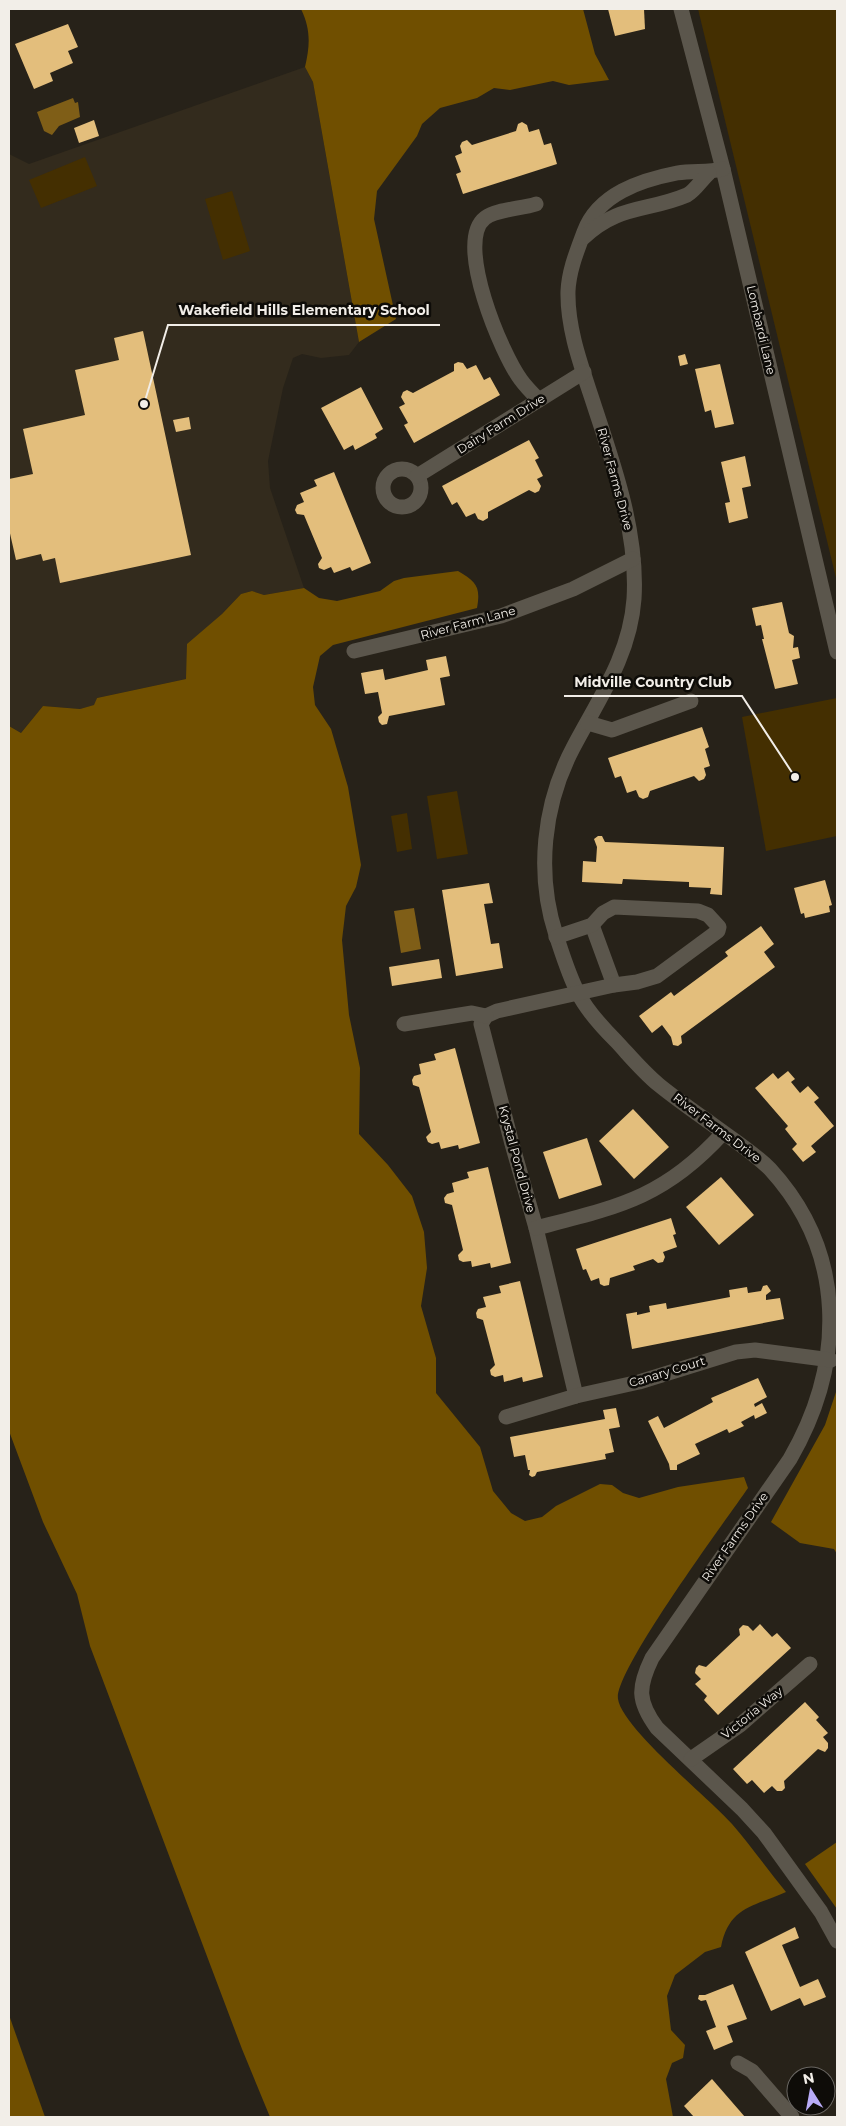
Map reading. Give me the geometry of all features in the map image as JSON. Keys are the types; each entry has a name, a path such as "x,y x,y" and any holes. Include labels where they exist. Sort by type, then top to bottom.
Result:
{"street":[{"name":"Lombardi Lane","path":"682,9 716,171 837,652"},
{"name":"River Farms Drive","path":"716,171 681,172 640,183 620,192 602,204 592,215 571,268 568,292 571,326 615,473 627,522 633,559 633,602 625,642 610,684 567,761 555,792 547,824 546,885 549,912 556,937 577,993 602,1028 647,1074 764,1164 785,1185 802,1208 821,1241 834,1300 835,1327 831,1360 810,1424 790,1459 663,1640 646,1673 641,1698 646,1712 668,1739 691,1759 764,1833 821,1912 837,1941"},
{"path":"582,239 611,217 634,208 688,194 716,171"},
{"path":"536,204 484,219 476,233 475,248 480,284 499,341 520,380 539,400"},
{"name":"Dairy Farm Drive","path":"417,476 584,372"},
{"name":"River Farm Lane","path":"354,651 501,616 573,589 633,559"},
{"path":"588,723 612,730 691,701"},
{"path":"404,1024 472,1013 486,1016 497,1011 614,985 637,982 657,976 718,931 719,926 708,915 698,911 614,907 603,913 592,925 556,937"},
{"path":"592,925 614,985"},
{"name":"Krystal Pond Drive","path":"486,1016 481,1024 482,1032 536,1228 576,1396"},
{"path":"536,1228 612,1208 657,1189 704,1154 723,1133"},
{"name":"Canary Court","path":"506,1417 576,1396 639,1382 736,1352 755,1350 831,1360"},
{"name":"Victoria Way","path":"691,1759 740,1725 810,1664"},
{"path":"738,2063 752,2071 792,2117"}],"shaded area":[{"path":"301,9 583,9 595,54 609,80 569,85 553,81 510,90 494,88 477,98 440,108 422,124 417,136 377,191 374,219 396,319 359,342 313,82 305,67 309,38 307,24"},
{"path":"698,9 837,9 837,582"},
{"path":"305,67 313,82 359,342 349,355 321,358 302,354 293,358 283,388 268,461 270,488 304,588 264,595 252,591 241,594 222,614 186,679 97,698 95,705 80,709 43,706 21,733 9,726 9,154 29,164"},
{"path":"73,98 75,103 78,102 80,117 59,126 52,135 44,131 37,112"},
{"path":"85,157 97,186 41,208 29,180"},
{"path":"232,191 250,251 223,260 205,199"},
{"path":"458,571 476,585 478,594 477,608 333,645 320,656 313,687 315,705 331,729 348,787 361,865 356,887 346,906 342,940 349,1015 360,1068 359,1134 388,1165 412,1196 424,1232 427,1268 421,1306 436,1358 436,1393 480,1447 493,1491 511,1513 525,1521 542,1517 556,1506 600,1484 612,1485 623,1493 639,1498 678,1487 744,1477 748,1488 696,1561 652,1628 622,1683 618,1699 623,1712 634,1727 668,1763 732,1824 786,1892 744,1910 730,1924 721,1947 705,1952 675,1975 667,1996 671,2030 685,2045 683,2058 672,2063 666,2079 673,2117 270,2117 242,2049 90,1646 77,1594 43,1522 9,1431 9,726 21,733 43,706 80,709 94,705 97,698 186,679 187,644 222,614 241,594 252,591 264,595 304,588 319,598 337,601 380,591 394,581 404,578"},
{"path":"837,698 837,836 766,851 742,717"},
{"path":"457,791 468,854 437,859 427,796"},
{"path":"407,813 412,849 397,852 391,816"},
{"path":"414,908 421,949 401,953 394,911"},
{"path":"837,1389 837,1554 834,1549 800,1543 771,1522 825,1425"},
{"path":"837,1842 837,1909 805,1864"},
{"path":"9,2015 45,2117 9,2117"}],"building":[{"path":"608,9 644,9 645,29 615,36"},
{"path":"68,24 78,47 68,51 73,63 50,73 53,81 34,89 15,44"},
{"path":"94,120 99,136 79,143 74,128"},
{"path":"522,122 527,125 529,132 539,129 544,145 551,143 557,164 463,194 456,174 461,172 455,156 462,153 460,146 462,142 467,140 472,145 516,131 518,124"},
{"path":"143,331 191,555 60,583 55,558 43,561 41,554 16,560 9,529 9,479 33,474 23,429 85,415 75,370 119,360 114,338"},
{"path":"685,354 688,364 680,366 678,356"},
{"path":"458,362 463,363 467,369 476,365 484,380 490,377 500,395 414,443 404,425 408,423 399,407 405,404 401,397 403,392 407,390 413,393 454,371 454,364"},
{"path":"720,364 734,424 715,428 711,410 705,412 695,369"},
{"path":"361,387 383,429 375,434 377,438 355,450 353,445 344,450 321,408"},
{"path":"189,417 191,429 176,432 173,420"},
{"path":"529,440 539,458 535,460 543,476 537,479 541,486 539,491 535,493 529,490 488,512 488,518 483,521 478,519 475,513 466,517 457,502 452,505 442,486"},
{"path":"745,456 751,486 742,488 748,518 729,523 725,503 730,502 721,462"},
{"path":"334,472 371,563 352,571 350,567 334,573 331,567 324,570 319,568 318,564 322,558 304,515 297,514 295,510 297,505 304,502 300,493 317,486 314,480"},
{"path":"782,602 789,633 794,636 793,648 798,647 800,658 792,660 798,684 775,689 762,639 764,639 761,625 756,626 752,608"},
{"path":"446,656 450,676 440,678 445,705 389,716 387,724 382,725 378,717 382,713 378,692 365,694 361,673 383,669 385,680 428,670 426,660"},
{"path":"702,727 709,747 705,749 710,766 704,768 706,775 704,779 699,781 694,776 650,791 648,797 643,799 639,797 636,790 627,793 621,776 615,778 608,758"},
{"path":"602,836 605,842 724,847 722,895 710,894 711,888 689,887 689,882 623,879 622,884 582,882 583,861 596,862 597,847 594,839"},
{"path":"825,880 832,905 829,906 830,912 805,918 804,913 801,914 794,888"},
{"path":"489,883 493,903 484,904 491,944 499,943 503,968 456,976 442,890"},
{"path":"761,926 774,944 764,952 775,967 681,1036 682,1043 678,1046 673,1045 671,1037 662,1025 652,1033 639,1016 671,992 674,996 728,956 725,952"},
{"path":"439,959 442,978 392,986 389,967"},
{"path":"455,1048 480,1143 459,1149 458,1145 441,1149 439,1142 432,1144 428,1142 426,1137 431,1132 419,1087 413,1085 412,1080 414,1076 421,1074 419,1064 436,1060 434,1054"},
{"path":"788,1071 795,1079 791,1082 800,1093 808,1086 819,1098 814,1102 834,1126 811,1146 816,1152 803,1162 792,1149 797,1144 785,1129 788,1126 755,1088 773,1073 778,1079"},
{"path":"633,1109 669,1147 634,1179 599,1141"},
{"path":"587,1138 602,1185 559,1199 543,1152"},
{"path":"488,1167 511,1263 491,1268 490,1263 472,1267 471,1261 463,1262 459,1260 458,1255 463,1250 452,1205 445,1203 444,1198 447,1194 454,1192 452,1183 469,1178 467,1172"},
{"path":"721,1177 754,1215 719,1245 686,1207"},
{"path":"671,1218 676,1234 673,1235 677,1247 663,1252 665,1257 663,1262 658,1263 653,1259 633,1266 635,1270 610,1278 609,1285 604,1286 600,1284 599,1278 591,1281 586,1269 583,1270 576,1249"},
{"path":"520,1281 543,1377 523,1382 522,1377 504,1382 503,1375 495,1377 491,1375 490,1370 495,1365 483,1320 477,1318 476,1313 478,1309 486,1307 483,1297 501,1293 499,1286"},
{"path":"767,1285 771,1291 766,1295 766,1300 780,1298 784,1319 632,1349 626,1314 637,1312 637,1315 650,1312 649,1306 666,1303 667,1309 730,1297 729,1290 747,1287 748,1293 761,1291 763,1286"},
{"path":"758,1378 767,1397 754,1404 755,1407 762,1403 767,1413 755,1419 754,1415 741,1422 744,1426 729,1433 727,1429 695,1444 700,1454 677,1465 677,1470 670,1470 669,1464 648,1421 658,1416 664,1428 713,1402 711,1398"},
{"path":"616,1408 620,1427 609,1429 614,1452 605,1454 606,1459 537,1472 532,1477 529,1475 530,1470 528,1470 525,1455 514,1457 510,1437 605,1419 603,1410"},
{"path":"760,1624 772,1637 777,1633 791,1648 718,1715 704,1700 707,1696 695,1684 701,1679 695,1673 696,1668 699,1665 706,1667 740,1635 739,1629 743,1625 748,1626 753,1631"},
{"path":"805,1702 819,1717 816,1720 828,1733 823,1737 828,1743 828,1748 825,1752 818,1749 784,1781 785,1788 782,1791 777,1791 772,1786 764,1793 752,1780 747,1784 733,1769"},
{"path":"795,1927 799,1938 782,1945 800,1987 818,1979 826,1997 804,2006 800,1998 771,2011 745,1952"},
{"path":"733,1984 747,2019 727,2026 733,2042 714,2050 706,2031 716,2027 706,2000 701,2001 698,1999 699,1995 705,1995"},
{"path":"712,2079 745,2117 694,2117 684,2106"}],"place":[{"name":"Wakefield Hills Elementary School","path":"144,404"},
{"name":"Midville Country Club","path":"795,777"}]}
